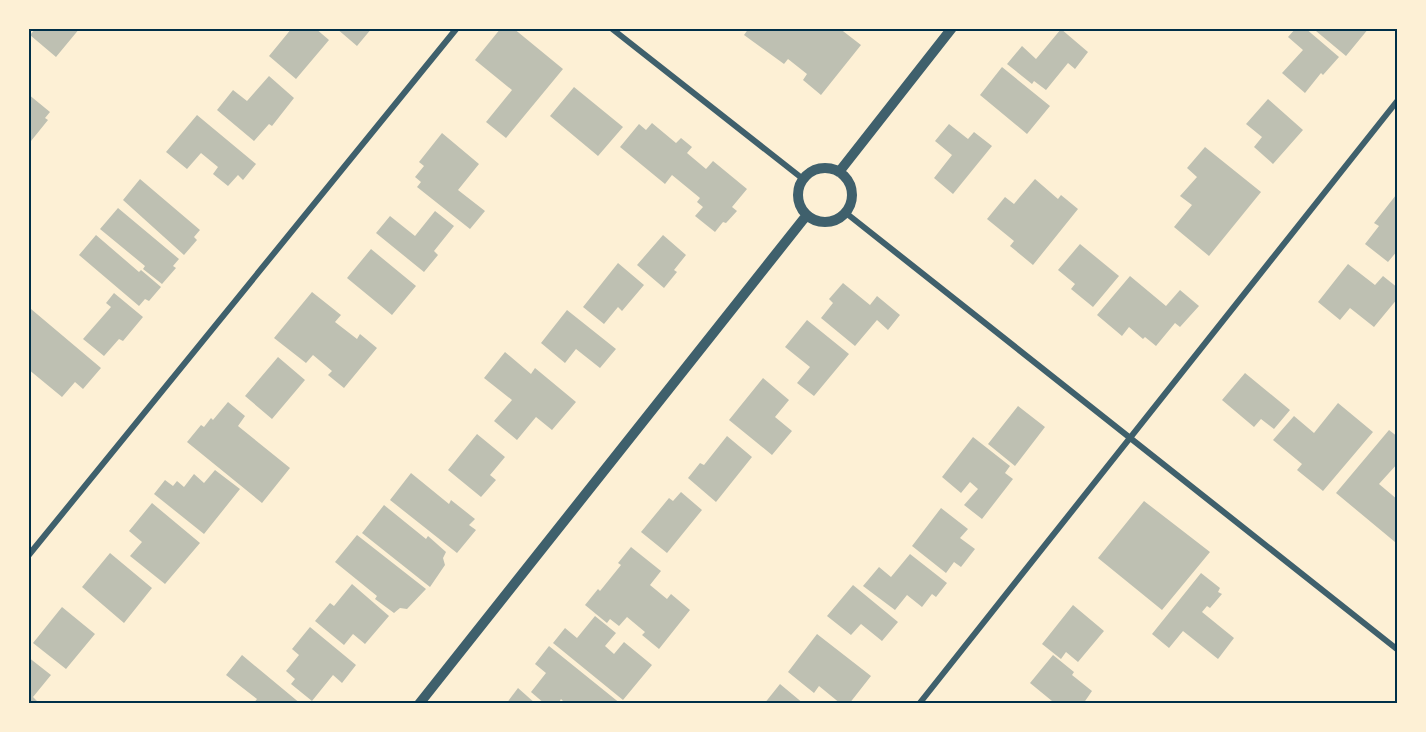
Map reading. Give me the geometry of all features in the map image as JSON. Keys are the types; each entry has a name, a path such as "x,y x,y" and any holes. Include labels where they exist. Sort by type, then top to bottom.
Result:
{"street":[{"path":"28,555 457,28"},
{"path":"611,28 803,179"},
{"path":"839,172 952,28"},
{"path":"919,704 1129,436 1398,100"},
{"path":"828,168 839,172 850,185 852,194 846,213 830,222 820,222 806,216 798,196 803,179 819,169 828,168"},
{"path":"846,213 1398,650"},
{"path":"419,704 806,216"}],"building":[{"path":"36,28 80,28 56,57 30,35"},
{"path":"292,28 315,28 329,40 296,79 269,56"},
{"path":"336,28 372,28 357,46"},
{"path":"501,28 513,28 563,69 506,138 486,122 512,90 475,60"},
{"path":"749,28 839,28 861,45 821,95 803,80 807,74 788,59 784,64 744,35"},
{"path":"1296,28 1305,28 1339,57 1323,75 1321,73 1305,93 1282,73 1303,50 1288,37"},
{"path":"1319,28 1369,28 1346,56 1316,31"},
{"path":"1061,29 1088,52 1075,69 1068,63 1046,90 1034,81 1032,84 1007,64 1022,46 1036,59"},
{"path":"1002,67 1050,106 1027,134 980,95"},
{"path":"269,76 294,98 272,126 269,124 254,141 217,110 233,90 247,101"},
{"path":"574,87 623,127 598,156 550,116"},
{"path":"28,94 50,112 45,118 48,120 31,141 28,139"},
{"path":"1268,99 1303,130 1273,164 1254,147 1262,137 1246,124"},
{"path":"197,115 256,164 243,180 238,175 228,186 213,174 218,167 201,153 187,169 166,152"},
{"path":"652,123 676,143 681,138 692,147 687,153 706,169 713,161 747,189 732,207 737,211 715,232 695,216 703,207 697,202 700,198 672,175 665,184 620,147 639,124 646,130"},
{"path":"949,124 968,139 974,132 992,146 953,194 934,178 952,155 935,141"},
{"path":"442,133 479,164 458,190 485,211 470,229 417,187 421,182 415,177 424,166 419,162"},
{"path":"1205,147 1261,192 1209,256 1174,227 1192,205 1180,196 1197,177 1187,168"},
{"path":"140,179 200,230 194,237 197,240 184,255 123,200"},
{"path":"1035,179 1058,199 1061,195 1078,209 1033,265 1010,246 1014,241 987,219 1005,197 1014,204"},
{"path":"1396,195 1398,196 1398,250 1388,262 1365,244 1379,226 1374,223"},
{"path":"118,208 179,259 173,266 176,268 162,284 143,269 145,266 100,229"},
{"path":"435,211 454,226 434,251 438,255 424,272 376,233 390,216 415,236"},
{"path":"96,235 139,272 141,270 161,287 149,301 145,299 139,306 79,255"},
{"path":"663,235 686,255 674,270 677,272 664,288 637,265"},
{"path":"1080,244 1119,276 1093,307 1071,289 1075,284 1058,270"},
{"path":"371,249 416,286 392,315 347,278"},
{"path":"618,263 644,285 622,311 618,307 604,324 583,307"},
{"path":"1348,264 1375,285 1383,276 1398,288 1398,298 1374,327 1350,308 1340,320 1318,302"},
{"path":"1130,276 1166,306 1180,290 1199,306 1180,327 1175,323 1156,346 1129,327 1122,336 1097,315"},
{"path":"843,283 870,305 877,296 900,315 888,330 877,320 855,346 821,318 833,303 829,299"},
{"path":"312,292 341,315 335,322 357,339 360,334 377,348 344,388 328,375 332,371 313,355 306,363 274,338"},
{"path":"114,293 143,317 123,341 119,339 104,356 83,339 111,307 106,303"},
{"path":"31,309 101,368 83,389 75,382 62,397 28,369 28,312"},
{"path":"567,310 616,349 600,368 576,349 565,363 541,343"},
{"path":"807,320 849,354 814,396 797,383 810,367 785,347"},
{"path":"505,352 531,374 535,368 576,402 552,430 536,417 517,440 494,421 512,400 484,378"},
{"path":"278,357 305,380 272,419 245,396"},
{"path":"1245,373 1290,410 1274,429 1261,419 1254,427 1222,400"},
{"path":"763,378 789,400 775,417 792,431 772,455 729,420"},
{"path":"228,402 245,416 238,426 290,468 262,503 187,442 201,425 204,427 211,418 213,420"},
{"path":"1338,403 1373,432 1323,491 1297,470 1302,464 1273,440 1294,416 1314,433"},
{"path":"1018,406 1045,427 1015,466 988,444"},
{"path":"1389,430 1398,437 1398,463 1379,484 1398,500 1398,539 1395,542 1336,493"},
{"path":"477,434 505,457 490,475 496,480 481,497 448,470"},
{"path":"727,436 752,457 716,502 688,478 700,463 704,465"},
{"path":"973,437 1010,466 1005,473 1013,479 982,519 964,505 978,489 970,482 961,493 942,477"},
{"path":"215,470 240,489 204,534 154,494 165,480 173,486 177,481 184,487 194,474 204,483"},
{"path":"411,473 449,504 451,500 475,519 469,525 476,530 457,553 390,500"},
{"path":"681,492 702,510 667,553 641,532 669,498 673,501"},
{"path":"1144,501 1210,552 1162,610 1098,558"},
{"path":"152,503 200,543 165,584 130,556 142,542 129,531"},
{"path":"384,505 426,539 428,536 446,552 443,558 445,565 430,587 362,533"},
{"path":"941,508 968,529 960,538 975,549 961,567 954,562 946,573 912,546"},
{"path":"357,535 426,589 407,609 400,608 394,613 375,599 377,596 335,562"},
{"path":"631,547 661,571 650,585 667,599 671,594 690,610 659,649 642,635 645,632 627,617 619,626 610,619 607,623 585,605 621,565 618,563"},
{"path":"110,553 152,588 124,623 82,587"},
{"path":"910,554 947,583 936,597 932,594 922,607 907,595 895,610 863,586 879,567 891,577"},
{"path":"1201,573 1220,588 1218,592 1222,594 1210,608 1207,606 1202,612 1234,638 1218,659 1183,631 1169,648 1152,634"},
{"path":"352,584 389,616 365,644 353,634 344,645 315,621 330,603 334,606"},
{"path":"853,585 898,622 882,641 861,624 851,635 827,616"},
{"path":"1073,605 1104,631 1078,662 1066,652 1061,659 1042,644"},
{"path":"62,607 95,634 66,669 33,643"},
{"path":"595,616 616,633 605,646 614,654 624,642 652,665 623,700 553,643 565,628 577,638"},
{"path":"310,627 356,665 342,683 333,675 312,701 291,684 295,679 286,671 299,655 292,649"},
{"path":"817,634 871,676 849,704 841,704 819,686 814,693 788,672"},
{"path":"549,646 621,704 566,704 561,699 558,704 545,704 531,692 546,673 535,664"},
{"path":"242,655 301,704 253,704 257,699 226,675"},
{"path":"1053,655 1074,672 1072,675 1092,691 1083,704 1051,704 1052,701 1030,683"},
{"path":"28,657 51,675 33,697 40,704 28,704"},
{"path":"780,684 804,704 764,704"},
{"path":"518,688 536,704 506,704"}]}
